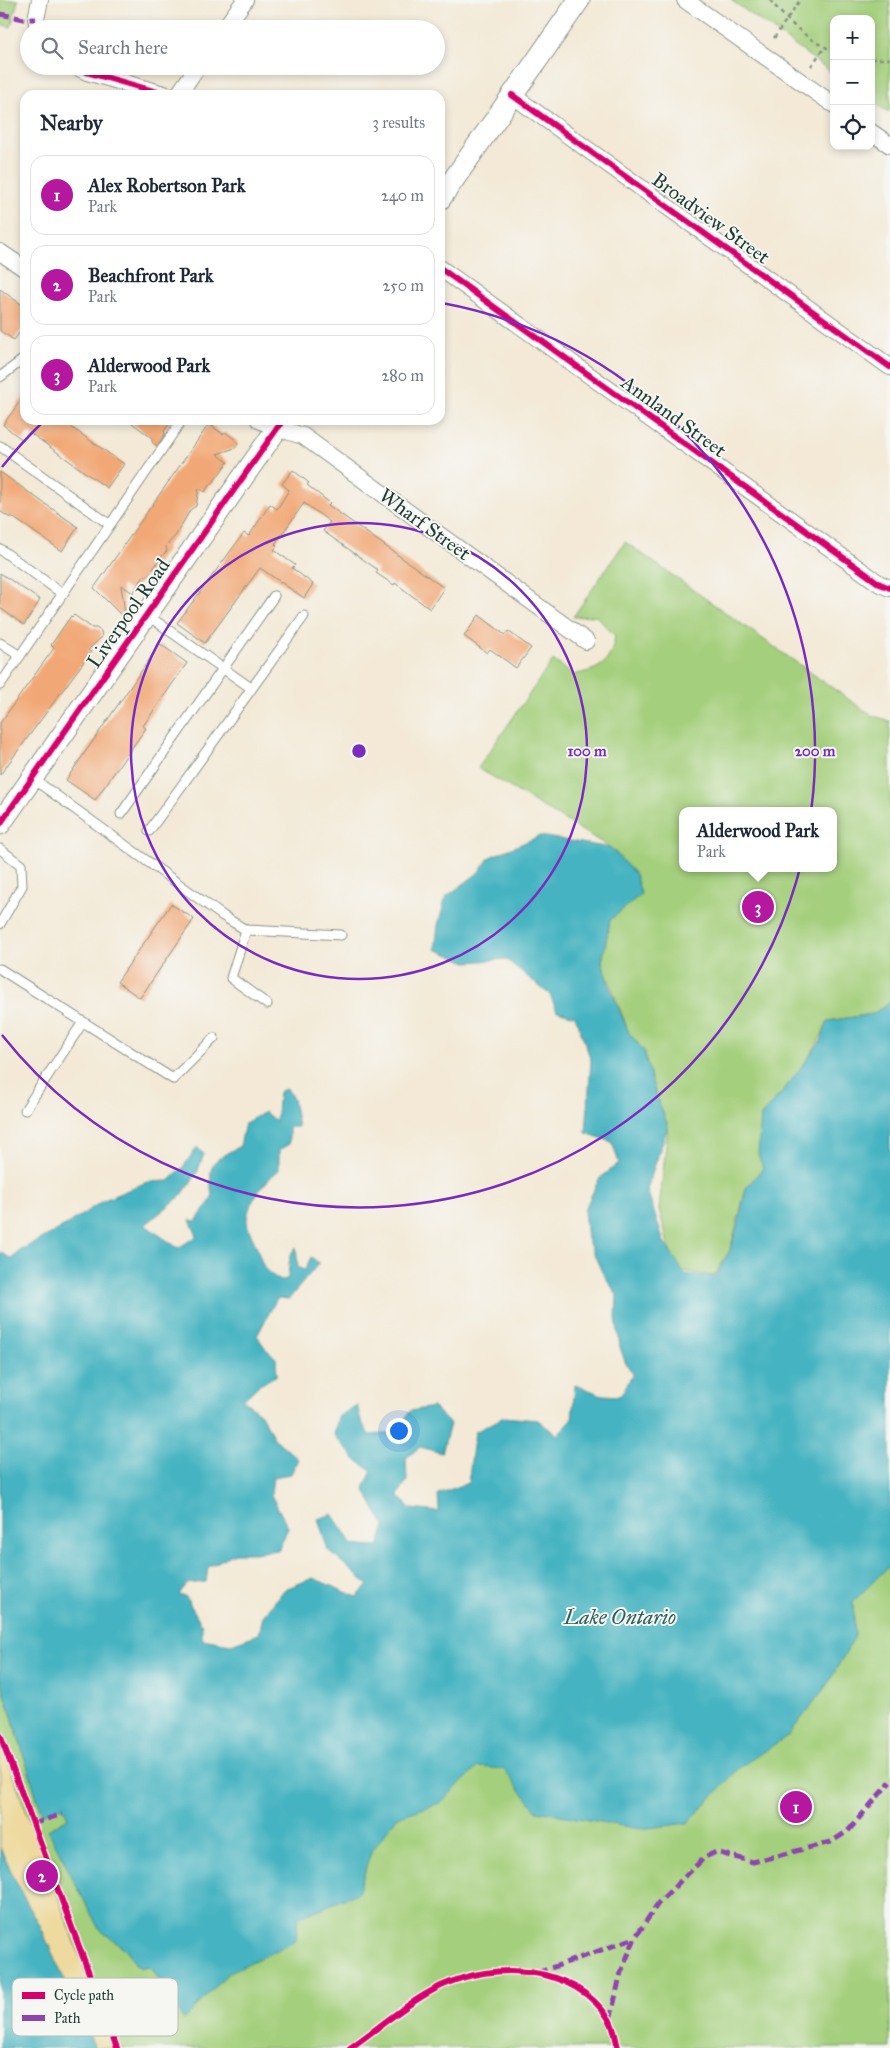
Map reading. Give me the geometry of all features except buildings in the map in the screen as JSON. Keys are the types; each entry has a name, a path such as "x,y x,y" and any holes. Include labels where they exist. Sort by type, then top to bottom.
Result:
{"street":[{"path":"36,20 40,0"},
{"path":"230,20 244,0"},
{"path":"445,192 579,0"},
{"path":"685,0 830,102"},
{"path":"97,75 150,90"},
{"path":"181,90 192,75"},
{"name":"Broadview Street","path":"512,95 890,367"},
{"path":"875,135 890,145"},
{"path":"0,252 20,266"},
{"name":"Annland Street","path":"445,272 880,584 890,588"},
{"name":"Liverpool Road","path":"1,822 147,615 272,425"},
{"name":"Wharf Street","path":"278,425 303,436 586,641"}],"lane":[{"path":"1,374 20,361"},
{"path":"0,685 178,425"},
{"path":"0,446 109,524"},
{"path":"0,549 63,594"},
{"path":"121,814 274,596"},
{"path":"147,615 251,688"},
{"path":"149,831 304,616"},
{"path":"0,642 20,656"},
{"path":"32,778 223,916 246,930 341,935"},
{"path":"0,849 21,865 22,886 0,924"},
{"path":"246,930 231,978 267,1004"},
{"path":"0,969 173,1079 214,1038"},
{"path":"25,1110 83,1022"}],"path":[{"path":"770,0 800,31 824,48 830,50"},
{"path":"774,38 800,0"},
{"path":"812,66 824,48"},
{"path":"875,59 890,59"}],"green space":[{"path":"0,0 18,0 11,27 0,24"},
{"path":"731,0 890,0 890,110 888,112 875,103 875,15 830,15 830,71"},
{"path":"625,542 871,715 890,721 890,1002 873,1014 828,1021 807,1059 761,1116 763,1168 746,1188 730,1250 714,1276 683,1271 670,1252 659,1209 668,1126 654,1089 644,1051 629,1033 602,962 610,920 641,894 635,874 611,848 478,768 553,660 573,675 597,668 607,660 615,636 596,616 573,617"},
{"path":"890,1562 890,2048 95,2048 92,2036 178,2036 178,1978 63,1978 0,1848 0,1678 42,1814 63,1806 68,1818 48,1830 99,1929 127,1950 136,1965 141,1968 147,1966 153,1970 433,1760 852,1602 882,1573"}],"sand":[{"path":"0,1741 88,1978 63,1978 40,1926 0,1848"},
{"path":"90,2036 110,2036 114,2048 95,2048"}],"water":[{"name":"Lake Ontario","path":"540,836 611,848 635,874 641,894 610,920 602,962 610,988 629,1033 644,1051 654,1089 668,1126 647,1189 663,1240 685,1274 715,1277 730,1250 746,1188 763,1168 758,1154 761,1116 783,1091 821,1041 828,1021 873,1014 890,1002 890,1565 853,1602 855,1636 829,1682 789,1735 740,1767 688,1823 640,1829 537,1811 503,1769 478,1767 440,1803 397,1817 371,1852 358,1893 298,1918 296,1941 228,1973 184,2020 178,2010 178,1978 158,1978 153,1970 147,1966 141,1968 136,1965 127,1950 99,1929 48,1830 68,1818 63,1807 42,1814 0,1678 0,1252 12,1259 19,1251 65,1226 104,1200 147,1182 169,1181 182,1169 197,1147 204,1154 197,1173 182,1195 145,1225 178,1248 197,1236 190,1220 196,1221 212,1199 211,1171 213,1165 222,1156 240,1146 245,1123 265,1112 276,1122 279,1092 287,1088 293,1099 298,1127 289,1127 289,1144 279,1150 279,1170 268,1180 253,1200 247,1222 264,1268 281,1281 288,1278 290,1255 296,1247 298,1268 305,1270 311,1257 319,1263 289,1299 277,1298 257,1336 266,1349 276,1358 277,1375 258,1386 243,1400 261,1414 274,1438 298,1459 291,1474 273,1477 271,1495 288,1527 279,1550 235,1553 208,1567 206,1582 186,1584 179,1595 186,1597 202,1625 202,1639 231,1644 259,1634 263,1616 285,1589 313,1578 357,1597 368,1585 328,1550 318,1519 332,1514 353,1545 378,1547 385,1526 364,1488 372,1471 356,1460 334,1435 338,1417 357,1405 361,1421 369,1435 397,1433 410,1411 433,1407 450,1424 442,1453 420,1447 406,1458 407,1481 398,1495 411,1509 439,1512 438,1494 468,1483 475,1432 504,1417 538,1420 557,1435 572,1419 575,1385 603,1395 620,1396 633,1374 625,1362 620,1347 616,1317 617,1295 602,1272 587,1239 584,1211 599,1179 619,1163 612,1142 586,1133 591,1060 575,1016 557,1011 550,995 506,959 467,962 435,949 438,925 446,897 478,873 490,857"},
{"path":"0,1848 40,1926 63,1978 12,1978 12,2036 90,2036 95,2048 0,2048"}],"marked path":[{"path":"0,14 24,19 36,19"},
{"path":"610,2020 621,1972 635,1938 659,1902 705,1857 716,1852 753,1862 831,1842 848,1831 890,1782"},
{"path":"33,1824 62,1814"},
{"path":"537,1973 635,1938"}],"cycle path":[{"path":"97,75 150,90"},
{"path":"512,95 890,367"},
{"path":"445,272 880,584 890,588"},
{"path":"0,824 279,425"},
{"path":"0,1735 91,1978"},
{"path":"350,2048 406,2007 441,1986 462,1978 508,1971 532,1972 554,1978 575,1987 594,2001 609,2019 614,2029 618,2048"},
{"path":"113,2036 117,2048"}],"place":[{"name":"Alderwood Park","path":"758,907"},
{"name":"Alex Robertson Park","path":"796,1807"},
{"name":"Beachfront Park","path":"42,1876"}]}
